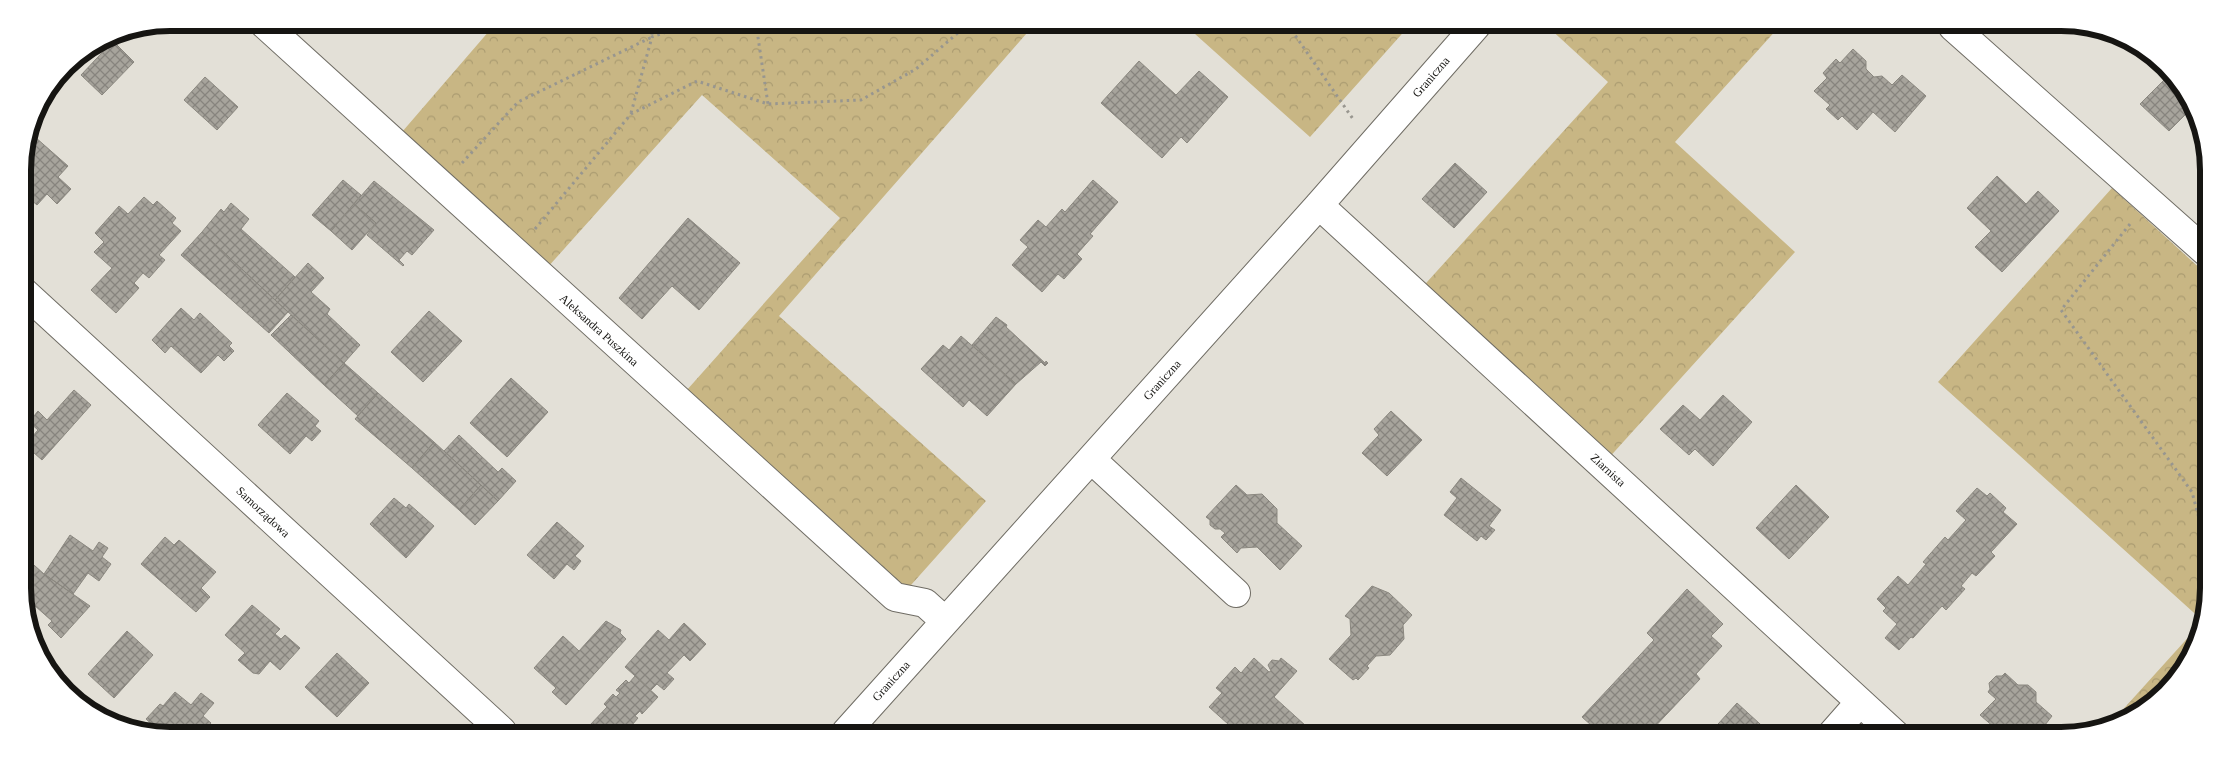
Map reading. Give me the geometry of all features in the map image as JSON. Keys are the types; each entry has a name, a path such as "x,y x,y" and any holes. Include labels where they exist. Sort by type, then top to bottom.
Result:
{"street":[{"name":"Graniczna","path":"851,727 1320,205 1471,31"},
{"path":"1958,31 2200,246"},
{"name":"Aleksandra Puszkina","path":"273,32 515,254 895,597 924,603 945,620"},
{"name":"Ziarnista","path":"1320,205 1886,726"},
{"name":"Samorządowa","path":"32,299 497,727"},
{"path":"1091,459 1236,593"},
{"path":"1839,726 1860,702"}],"path":[{"path":"1292,31 1355,123"},
{"path":"631,114 652,32"},
{"path":"441,186 518,102 652,37 667,32"},
{"path":"757,32 768,104"},
{"path":"515,254 631,114 697,81 768,104 861,100 916,68 959,32"},
{"path":"2149,200 2061,310 2192,492 2200,522"}],"green space":[{"path":"1192,31 1404,31 1310,137"},
{"path":"1553,31 1775,31 1675,142 1795,252 1606,461 1418,292 1608,82"},
{"path":"488,32 1028,32 779,316 986,501 903,594 686,391 840,218 702,95 547,268 402,132"},
{"path":"2112,188 2200,268 2200,588 2197,615 1938,382"},
{"path":"2192,634 2176,665 2165,679 2138,703 2120,713"}],"building":[{"path":"115,43 134,62 102,95 81,75 108,47"},
{"path":"1853,49 1866,61 1866,69 1874,77 1882,76 1892,85 1902,75 1926,96 1895,132 1873,112 1857,130 1842,116 1838,120 1826,109 1830,105 1814,91 1827,78 1823,73 1836,59 1840,63"},
{"path":"1139,61 1176,95 1199,71 1228,97 1187,143 1181,137 1162,158 1101,103"},
{"path":"205,77 238,107 217,130 184,100"},
{"path":"2165,79 2176,93 2187,113 2169,131 2140,104"},
{"path":"35,137 68,166 58,177 71,189 57,204 47,194 37,205 32,201 32,152"},
{"path":"1455,163 1487,192 1454,228 1422,199"},
{"path":"1997,176 2026,204 2038,191 2059,211 2002,272 1975,247 1991,231 1967,208"},
{"path":"343,180 361,195 331,231 312,215"},
{"path":"1093,180 1118,202 1090,234 1093,236 1077,254 1082,259 1064,279 1058,274 1042,292 1012,265 1028,247 1020,240 1038,220 1046,227 1062,209 1065,212"},
{"path":"374,181 434,230 412,255 407,251 399,260 403,266 367,235 376,223 354,204"},
{"path":"144,197 153,205 157,201 176,218 172,223 181,231 159,255 165,260 149,278 143,273 134,283 139,288 116,313 91,290 112,268 94,252 104,242 95,233 119,206 128,214"},
{"path":"231,203 249,219 241,229 295,277 275,300 202,232 221,209 224,212"},
{"path":"354,204 376,223 352,250 331,231"},
{"path":"688,218 740,263 699,310 672,286 642,319 619,298"},
{"path":"202,232 288,312 269,333 181,255"},
{"path":"308,263 324,278 311,292 330,309 327,314 360,345 344,363 275,300"},
{"path":"181,308 194,320 200,313 232,343 229,346 234,351 224,361 218,355 201,373 171,346 165,353 152,340"},
{"path":"429,311 462,341 423,382 391,352"},
{"path":"291,315 344,363 324,385 271,335"},
{"path":"996,317 1007,325 1006,327 1045,363 1046,361 1048,363 1045,366 1041,362 1016,384 972,345"},
{"path":"961,336 1016,384 987,416 969,400 963,407 921,369 943,345 949,350"},
{"path":"344,363 378,393 358,416 324,385"},
{"path":"511,378 548,412 507,457 470,423"},
{"path":"74,390 91,405 42,460 31,451 31,438 38,430 31,424 31,419 38,411 47,420"},
{"path":"287,393 319,421 315,426 321,431 312,441 306,436 290,454 258,425"},
{"path":"378,393 434,442 412,468 355,419"},
{"path":"1723,395 1752,422 1713,466 1695,449 1689,455 1660,429 1683,405 1700,420"},
{"path":"1391,411 1422,440 1387,476 1362,453 1379,435 1374,429"},
{"path":"459,435 498,472 502,468 516,481 498,501 444,451"},
{"path":"434,442 481,485 459,510 412,468"},
{"path":"1461,478 1501,510 1489,526 1495,530 1486,540 1481,536 1477,541 1444,515 1457,498 1450,492"},
{"path":"481,485 498,501 475,525 459,510"},
{"path":"1236,485 1247,495 1262,494 1277,509 1277,523 1302,546 1280,570 1257,547 1241,548 1237,553 1221,537 1225,533 1210,525 1210,520 1206,517"},
{"path":"1796,485 1829,517 1789,559 1756,528"},
{"path":"1977,488 1987,496 1990,493 2006,508 2003,512 2017,524 1991,552 1995,556 1976,576 1972,573 1961,586 1965,589 1946,610 1942,606 1913,638 1911,637 1899,650 1885,638 1897,624 1883,611 1886,608 1877,599 1898,576 1908,585 1926,564 1923,562 1945,537 1948,540 1966,520 1956,511"},
{"path":"394,498 406,508 409,504 434,526 406,558 370,524"},
{"path":"557,522 584,546 575,556 581,561 574,570 567,564 554,579 527,555"},
{"path":"70,535 93,551 99,542 108,548 102,557 111,564 99,581 88,573 73,594 44,574"},
{"path":"165,537 174,545 179,540 216,572 201,588 210,597 196,612 141,564"},
{"path":"31,562 44,574 90,606 61,638 48,625 52,621 32,603"},
{"path":"1372,586 1389,593 1412,615 1403,625 1404,639 1390,655 1376,656 1367,666 1369,668 1358,680 1356,678 1353,680 1329,659 1351,635 1350,619 1345,616"},
{"path":"1687,589 1723,624 1711,636 1722,646 1696,674 1700,679 1655,726 1592,726 1582,717 1654,640 1647,633"},
{"path":"252,605 280,629 275,634 281,639 285,635 300,648 280,670 270,661 259,674 253,673 238,660 245,653 225,635"},
{"path":"606,621 621,630 620,633 626,639 566,705 552,692 556,688 534,668 563,636 579,651"},
{"path":"684,623 706,644 690,661 684,655 667,673 674,679 664,690 657,684 651,690 625,667 658,630 669,640"},
{"path":"127,631 153,655 114,698 88,674"},
{"path":"337,653 369,683 337,717 305,687"},
{"path":"1254,658 1269,672 1271,671 1268,665 1272,660 1279,661 1281,658 1297,671 1274,697 1306,726 1231,726 1209,707 1222,693 1216,688 1235,667 1241,673"},
{"path":"2005,673 2018,685 2028,685 2036,692 2036,702 2052,716 2045,725 2046,726 1993,726 1980,715 1996,699 1988,692 1990,689 1989,683 1996,676 2002,676"},
{"path":"635,676 658,697 642,714 640,711 635,716 638,718 630,727 592,727 590,725 607,707 604,704 613,694 616,697 620,693 616,690 626,680 629,683"},
{"path":"175,692 191,705 201,693 214,703 203,716 211,723 208,727 154,726 146,719 160,704 163,706"},
{"path":"1737,703 1762,726 1716,726"}]}
